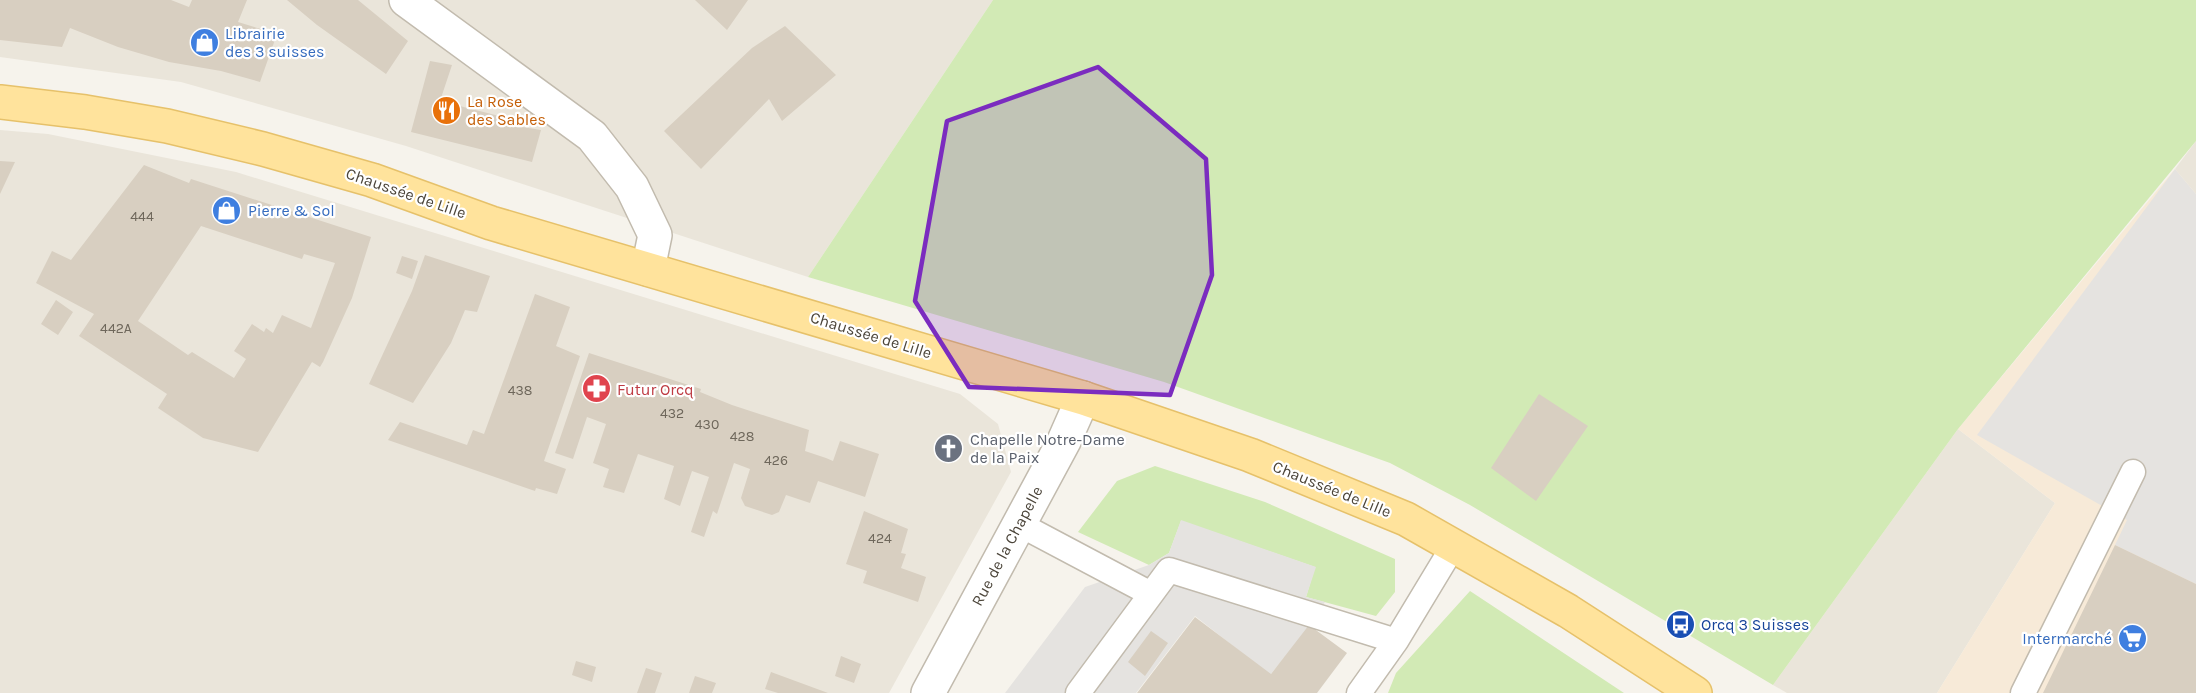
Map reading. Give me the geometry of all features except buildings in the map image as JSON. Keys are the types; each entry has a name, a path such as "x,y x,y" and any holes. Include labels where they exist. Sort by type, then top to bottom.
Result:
{"main road":[{"name":"Chaussée de Lille","path":"0,102 86,112 167,126 263,149 372,180 491,223 1083,398 1250,455 1406,519 1568,611 1695,693"}],"street":[{"path":"406,0 592,136 632,187 655,234 648,269"},
{"name":"Rue de la Chapelle","path":"928,693 1064,441 1083,398"}],"lane":[{"path":"2023,693 2133,472"},
{"path":"1019,524 1151,594"},
{"path":"1359,693 1396,641 1454,545"},
{"path":"1078,693 1169,570 1396,641"}],"highlighted area":[{"path":"1098,67 1206,159 1212,275 1170,395 969,387 915,301 947,121"}],"shaded area":[{"path":"0,0 993,0 808,277 406,146 181,82 0,57"},
{"path":"0,130 48,134 236,172 960,394 998,424 1011,472 889,693 0,693"},
{"path":"2196,141 2196,194 2175,169"},
{"path":"2175,169 2196,194 2196,693 1937,693 2055,503 1958,429"},
{"path":"2175,169 2196,194 2196,584 2115,545 2127,520 1977,435"},
{"path":"1958,429 2055,503 1937,693 1787,693 1773,685"},
{"path":"1181,520 1316,567 1306,597 1325,602 1311,625 1270,675 1195,616 1136,693 1005,693 1085,587 1149,565 1169,553"}],"green space":[{"path":"993,0 2196,0 2196,141 1958,429 1773,685 1470,505 1390,463 1164,382 808,277"},
{"path":"1155,466 1265,502 1395,559 1395,592 1376,616 1306,597 1315,567 1181,521 1169,553 1149,565 1078,532 1117,481"},
{"path":"1470,591 1624,693 1388,693 1396,673"}],"place":[{"name":"Librairie des 3 suisses","path":"204,42"},
{"name":"La Rose des Sables","path":"446,110"},
{"name":"Pierre & Sol","path":"227,210"},
{"name":"Futur Orcq","path":"596,389"},
{"name":"Chapelle Notre-Dame de la Paix","path":"949,448"},
{"name":"Orcq 3 Suisses","path":"1680,624"},
{"name":"Intermarché","path":"2133,638"}]}
